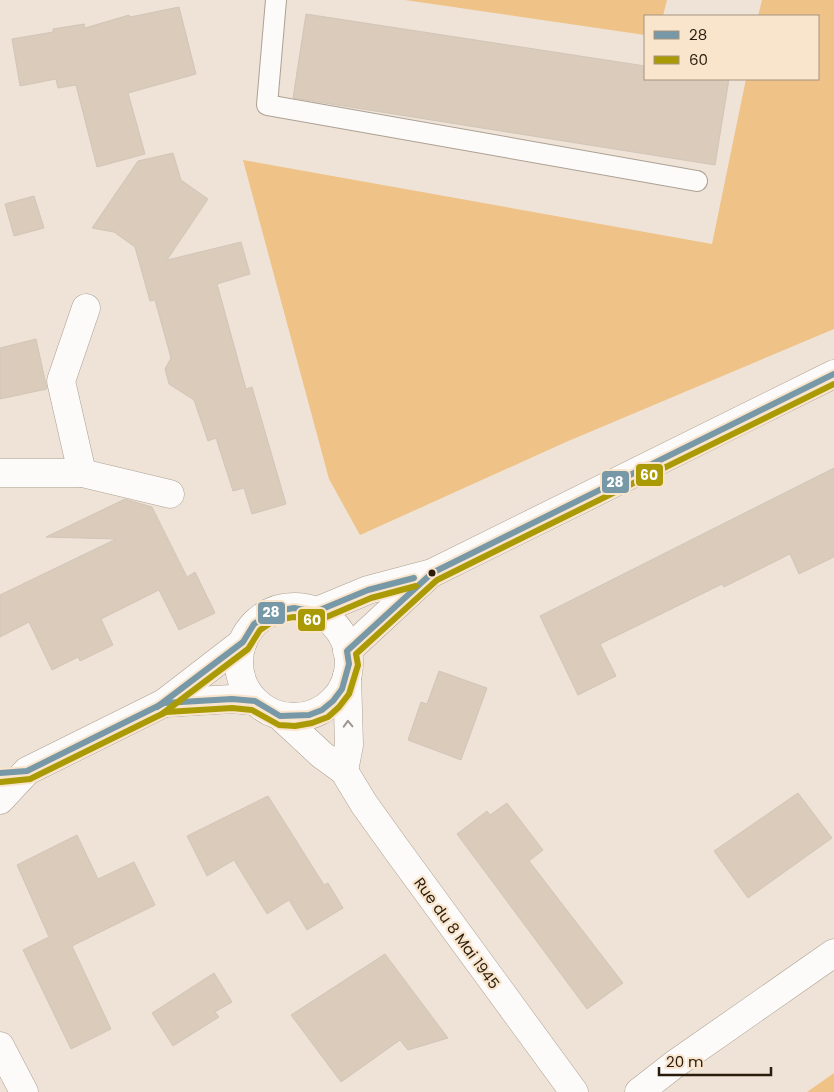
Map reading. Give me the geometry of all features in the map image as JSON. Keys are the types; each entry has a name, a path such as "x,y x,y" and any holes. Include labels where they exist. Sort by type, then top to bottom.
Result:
{"street":[{"path":"82,473 61,381 86,308"},
{"path":"315,612 368,590 432,573 834,374"},
{"path":"0,473 82,473 170,494"},
{"path":"344,771 349,745 347,664 336,628 315,612 294,608 272,612 254,624 243,642 239,658 240,673 245,688 254,701 280,716 302,716 322,710 337,695 347,664 432,573"},
{"path":"0,800 27,771 164,704 243,642"},
{"path":"164,704 232,699 254,701"},
{"name":"Rue du 8 Mai 1945","path":"280,716 322,755 344,771 386,835 574,1092"},
{"path":"0,773 27,771"},
{"path":"639,1092 674,1064 834,953"},
{"path":"0,1046 24,1092"}],"lane":[{"path":"276,0 267,105 697,180"}],"shaded area":[{"path":"405,0 667,0 663,15 644,15 644,35"},
{"path":"762,0 834,0 834,329 566,442 360,535 329,479 243,160 712,244 746,80 819,80 819,15 758,15"},
{"path":"834,1073 834,1092 807,1092"}],"building":[{"path":"179,7 196,74 128,93 145,154 97,167 76,85 58,88 56,79 20,86 12,39 53,32 53,29 84,24 85,28 129,15 130,17"},
{"path":"306,14 644,66 644,80 729,80 715,165 293,98"},
{"path":"173,153 181,180 208,199 167,260 241,242 250,274 217,284 246,389 252,387 286,504 252,514 244,488 233,491 216,438 208,441 194,400 169,384 165,369 171,358 155,300 150,301 135,247 114,232 92,228 138,161"},
{"path":"34,196 44,228 14,236 5,204"},
{"path":"36,339 47,389 0,399 0,348"},
{"path":"834,468 834,557 799,574 790,554 724,587 722,584 600,644 616,676 578,695 540,616"},
{"path":"125,499 152,507 187,577 195,572 215,613 179,630 159,590 101,619 113,645 80,661 78,657 52,670 29,622 0,637 0,595 116,539 46,537"},
{"path":"439,671 487,688 461,760 408,740 421,702 427,704"},
{"path":"798,793 832,838 748,898 714,851"},
{"path":"268,796 324,885 328,883 343,908 307,930 289,900 267,914 234,860 207,876 187,836"},
{"path":"507,803 543,850 529,861 623,983 587,1009 457,834 487,811 490,815"},
{"path":"77,835 98,879 134,862 155,905 72,946 111,1029 71,1049 23,950 49,937 17,865"},
{"path":"385,954 448,1038 408,1050 400,1040 341,1082 291,1015"},
{"path":"214,973 232,1002 215,1012 219,1017 173,1046 152,1013"}],"transit line":[{"name":"28","path":"0,773 27,771 164,703 232,699 255,701 280,716 309,715 322,710 333,701 342,689 349,664 347,651 432,573 834,374"},
{"name":"60","path":"1,782 30,779 166,712 232,708 252,710 279,725 295,726 312,723 328,717 349,694 358,665 356,654 437,580 834,384"},
{"name":"28","path":"157,707 243,642 254,624 272,612 294,608 315,612 368,590 414,578"},
{"name":"60","path":"162,714 248,649 260,630 275,620 294,617 317,621 371,598 416,586"}]}
